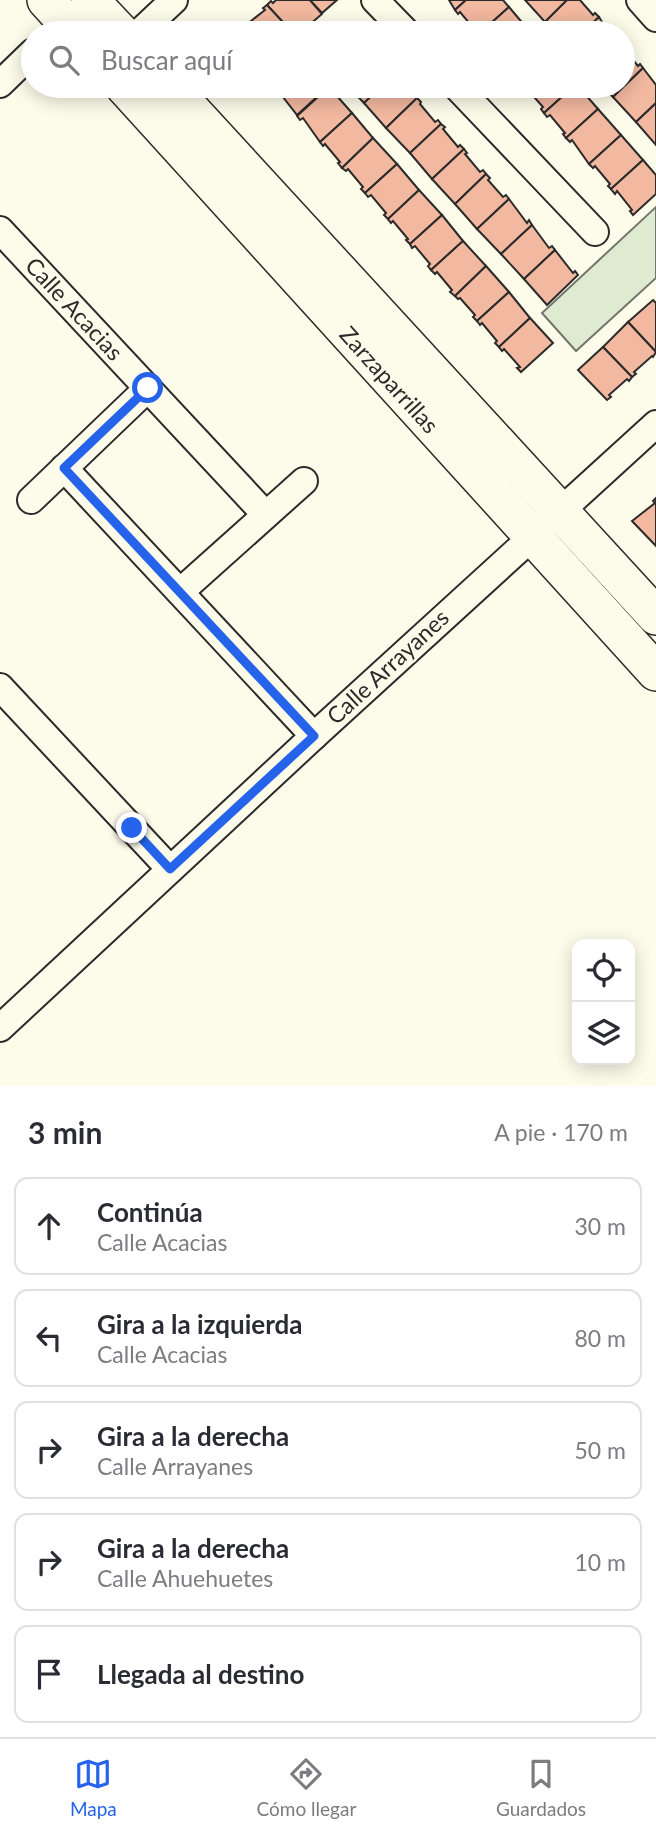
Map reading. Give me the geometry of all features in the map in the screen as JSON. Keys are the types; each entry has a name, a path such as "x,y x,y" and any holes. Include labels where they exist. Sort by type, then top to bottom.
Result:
{"street":[{"path":"152,21 174,0"},
{"path":"375,0 395,21"},
{"path":"640,0 656,18"},
{"path":"0,85 21,63"},
{"name":"Zarzaparrillas","path":"135,98 656,672"},
{"name":"Zarzaparrillas","path":"180,98 656,616"},
{"path":"467,98 595,232"},
{"name":"Calle Acacias","path":"2,236 265,514"},
{"path":"30,500 148,388"},
{"name":"Calle Arrayanes","path":"0,1028 559,510 656,424"},
{"path":"64,468 314,736"},
{"path":"180,592 304,481"},
{"path":"0,687 170,869"}],"green space":[{"path":"656,207 656,278 576,351 542,313"}],"building":[{"path":"276,0 310,0 322,14 314,21 282,21 267,5 271,1 273,3"},
{"path":"310,0 337,0 322,13"},
{"path":"449,0 466,0 455,10"},
{"path":"466,0 503,0 509,7 493,21 468,21 455,10"},
{"path":"525,0 567,0 546,21"},
{"path":"567,0 580,0 593,15 595,13 599,17 595,21 546,21"},
{"path":"267,5 282,21 251,21 265,10 263,8"},
{"path":"509,7 521,21 493,21"},
{"path":"635,62 643,68 635,76"},
{"path":"643,68 656,85 656,103 636,122 614,98 635,98 635,76"},
{"path":"284,98 316,98 297,115"},
{"path":"317,98 339,98 352,113 320,142 303,118 300,120 297,116"},
{"path":"369,98 417,98 386,128 364,103"},
{"path":"417,98 435,122 438,120 441,124 410,153 386,128"},
{"path":"535,98 561,98 544,113 541,109 543,107"},
{"path":"561,98 588,98 598,109 566,138 550,115 547,117 544,113"},
{"path":"656,103 656,145 636,122"},
{"path":"598,109 621,135 589,164 572,140 570,142 566,138"},
{"path":"352,113 373,138 342,168 325,144 323,146 320,142"},
{"path":"441,124 458,147 460,145 464,149 432,179 410,153"},
{"path":"621,135 643,160 611,189 595,166 593,168 589,164"},
{"path":"373,138 397,164 365,193 348,169 346,171 342,168"},
{"path":"464,149 480,172 483,170 486,174 455,204 432,179"},
{"path":"643,160 656,175 656,194 633,215 617,191 615,194 611,189"},
{"path":"397,164 419,190 388,219 371,195 368,197 365,193"},
{"path":"486,174 503,197 506,195 509,199 477,229 455,204"},
{"path":"419,190 442,215 410,244 393,221 391,223 388,219"},
{"path":"509,199 527,223 529,220 532,225 501,254 477,229"},
{"path":"442,215 463,241 431,270 428,266 430,264 415,246 412,248 410,244"},
{"path":"532,225 549,248 552,246 555,250 524,279 501,254"},
{"path":"463,241 486,266 455,296 437,272 435,274 431,270"},
{"path":"555,250 573,273 575,271 578,275 547,305 524,279"},
{"path":"486,266 509,292 477,321 473,317 475,315 455,296"},
{"path":"509,292 530,318 499,347 482,323 480,325 477,321"},
{"path":"653,300 656,303 656,352 628,322"},
{"path":"530,318 553,343 521,372 517,368 520,367 499,347"},
{"path":"628,322 656,352 632,377 603,347"},
{"path":"603,347 632,377 609,395 611,397 607,400 578,370"},
{"path":"656,498 656,546 632,521 655,503 653,501"}],"route":[{"path":"132,828 170,869 314,736 64,468 148,388"}]}
